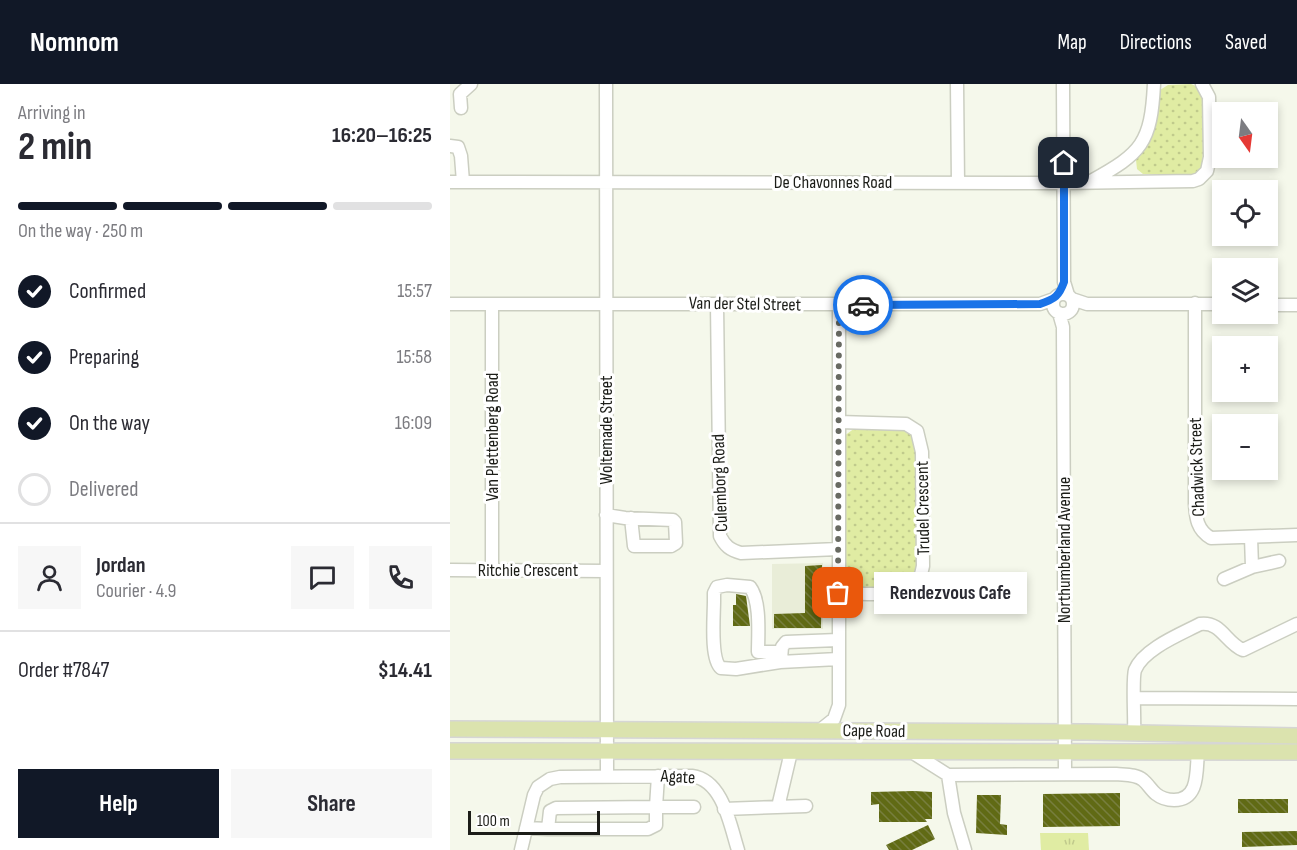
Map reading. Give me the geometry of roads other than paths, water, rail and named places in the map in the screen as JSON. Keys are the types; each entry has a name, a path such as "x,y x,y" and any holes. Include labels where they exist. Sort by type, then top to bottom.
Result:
{"main road":[{"name":"Cape Road","path":"450,729 1134,732 1297,736"},
{"name":"Cape Road","path":"450,751 1297,752"}],"street":[{"path":"461,108 460,94 471,84"},
{"name":"Woltemade Street","path":"606,84 607,776"},
{"path":"957,84 958,183"},
{"path":"1063,84 1063,304"},
{"name":"De Chavonnes Road","path":"456,182 1089,182 1130,158 1144,139 1149,128 1154,84"},
{"path":"1089,182 1193,181 1199,179 1208,171 1210,157 1210,110 1208,92 1202,84"},
{"path":"450,146 458,147 461,152 456,182"},
{"path":"1130,158 1139,182"},
{"name":"Chadwick Street","path":"1195,303 1196,518 1202,532 1210,538 1297,535"},
{"name":"Van der Stel Street","path":"450,304 1212,304"},
{"name":"Van Plettenberg Road","path":"492,304 492,570"},
{"name":"Culemborg Road","path":"717,304 720,536 724,545 730,550 741,553 838,549"},
{"name":"Northumberland Avenue","path":"1063,304 1065,773"},
{"path":"1278,304 1297,305"},
{"path":"839,305 839,705 844,720 855,731"},
{"name":"Trudel Crescent","path":"838,593 895,593 911,590 921,578 923,566 922,452 917,431 906,424 839,422"},
{"path":"606,515 632,519"},
{"path":"1251,537 1252,567"},
{"path":"1224,579 1252,567 1279,561"},
{"name":"Ritchie Crescent","path":"450,570 606,571"},
{"path":"781,657 736,669 718,666 715,659 714,601 717,587 748,586 752,589 756,605 758,652 781,657 838,659"},
{"path":"1134,732 1134,676 1141,660 1151,651 1200,624 1207,623 1217,627 1243,650 1297,624"},
{"path":"781,657 784,644 790,641 838,640"},
{"path":"1135,698 1297,699"},
{"path":"819,731 834,719 839,705"},
{"path":"910,751 948,775 1065,773 1135,776 1143,780 1157,795 1167,800 1179,800 1192,793 1195,785 1198,751"},
{"path":"778,807 790,752"},
{"path":"948,775 954,813 965,850"},
{"name":"Agate","path":"521,850 538,787 544,782 560,777 607,776 692,776 704,779 716,791 738,850"},
{"path":"526,828 648,829 656,825 658,776"},
{"path":"724,809 806,806"},
{"path":"548,829 552,809 694,807"}],"place":[{"name":"Rendezvous Cafe","path":"838,593"}]}
